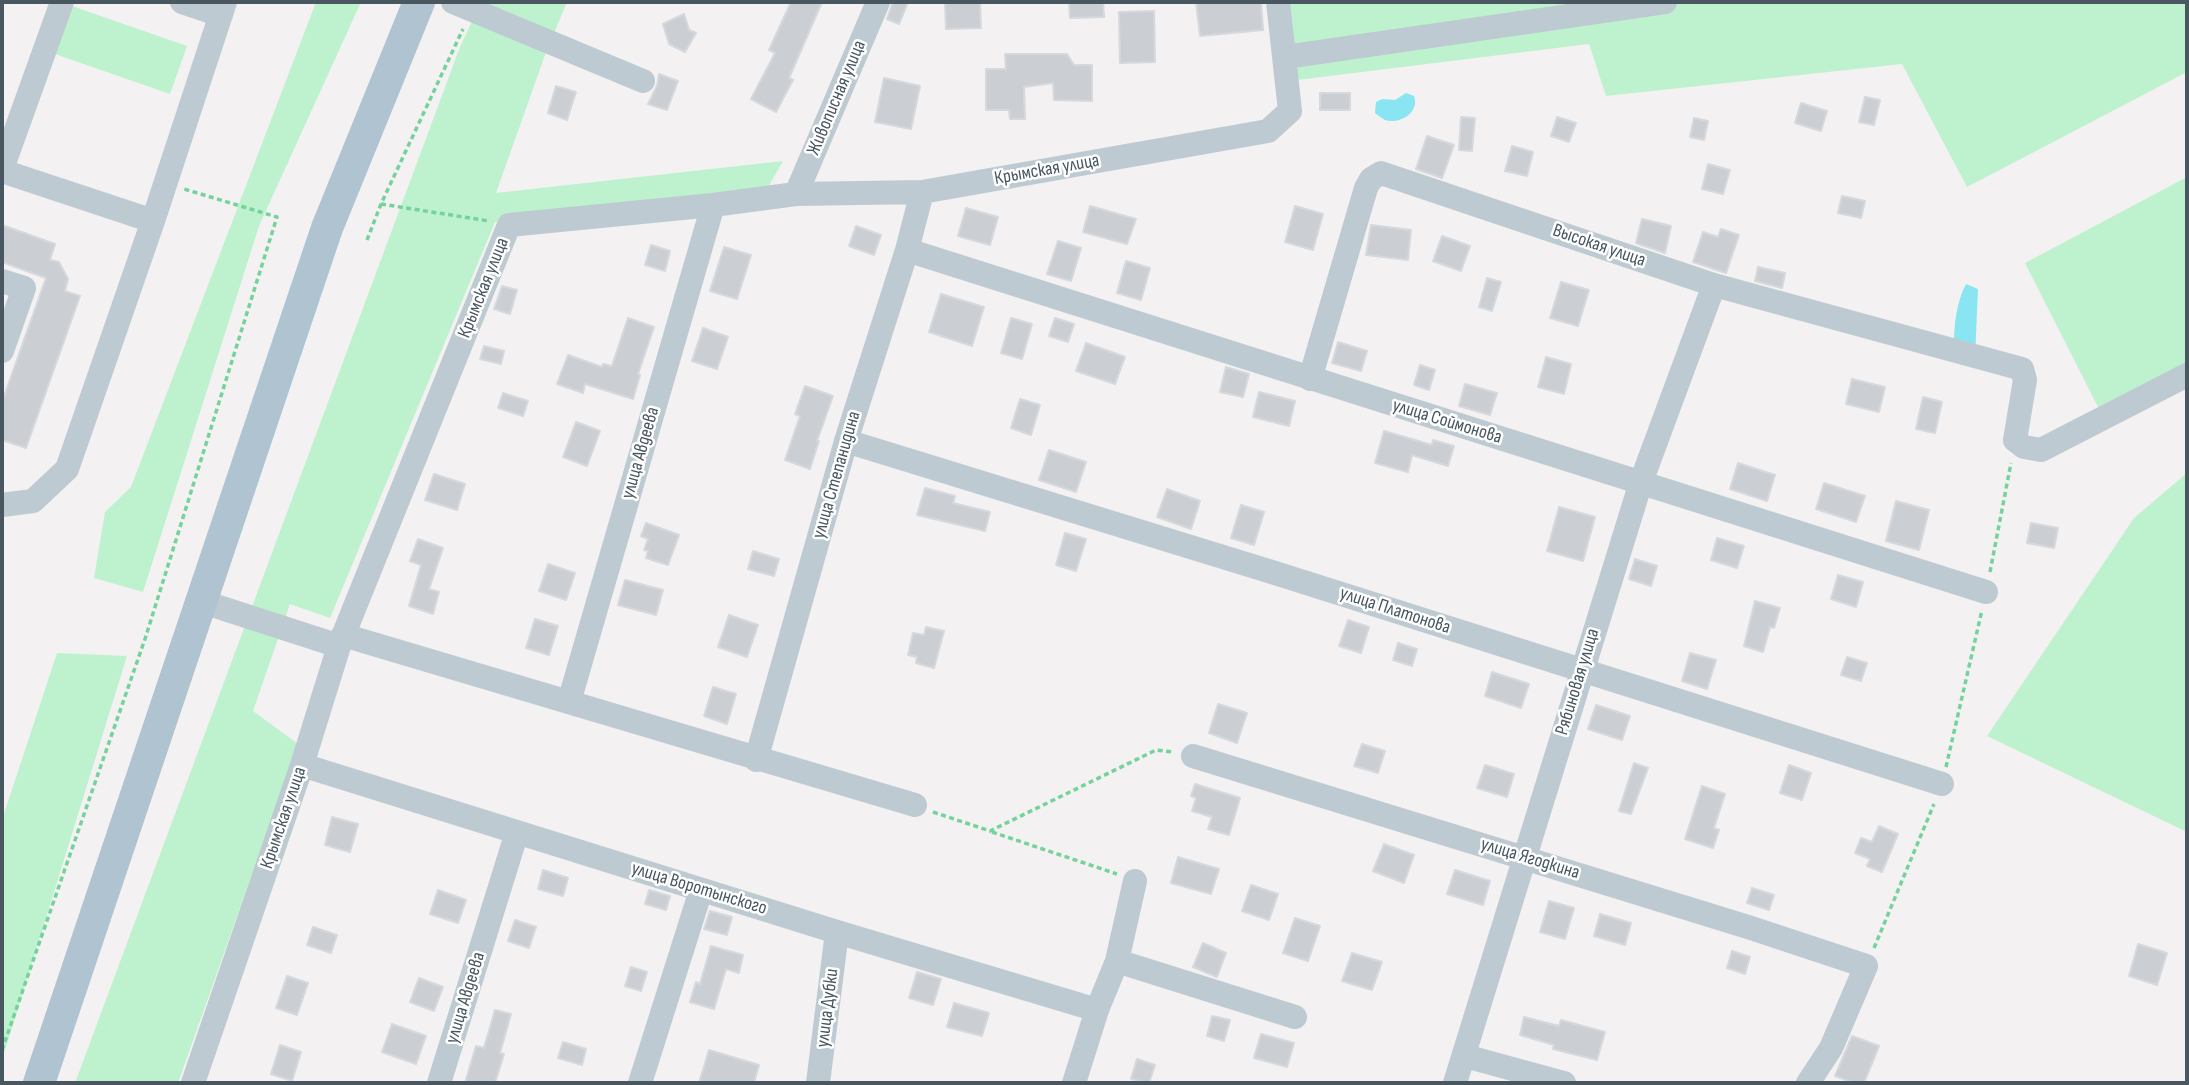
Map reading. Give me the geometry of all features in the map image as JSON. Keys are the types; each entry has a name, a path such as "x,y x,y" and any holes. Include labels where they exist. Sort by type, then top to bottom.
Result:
{"main road":[{"path":"39,1083 327,228 419,2"}],"street":[{"path":"62,2 2,170 153,221"},
{"path":"2,505 33,501 66,470 153,221 223,8 182,2"},
{"name":"Живописная улица","path":"796,194 878,2"},
{"name":"Крымская улица","path":"193,1083 302,765 341,641 509,225 796,194 922,192 1268,131 1290,111 1278,2"},
{"path":"1285,57 1665,2"},
{"path":"467,4 643,81"},
{"name":"Высокая улица","path":"1310,379 1366,188 1371,179 1381,173 1714,285 2022,369 2025,380 2015,440"},
{"name":"улица Степанидина","path":"756,760 846,441 907,250 922,192"},
{"name":"улица Авдеева","path":"569,702 713,205"},
{"name":"улица Соймонова","path":"907,250 1986,592"},
{"path":"2,281 24,288 2,351"},
{"name":"Рябиновая улица","path":"1455,1083 1640,482 1714,285"},
{"path":"2015,440 2024,447 2041,450 2187,375"},
{"name":"улица Платонова","path":"846,441 1275,573 1942,784"},
{"path":"200,601 569,702 756,760 915,805"},
{"name":"улица Ягодкина","path":"1193,756 1866,966 1831,1048 1808,1083"},
{"name":"улица Воротынского","path":"302,765 1097,1010"},
{"name":"улица Авдеева","path":"439,1083 517,832"},
{"path":"1074,1083 1097,1010 1117,961 1135,881"},
{"path":"640,1083 701,890"},
{"name":"улица Дубки","path":"818,1083 837,932"},
{"path":"1117,961 1295,1017"},
{"path":"1465,1056 1564,1083"}],"path":[{"path":"367,240 467,4"},
{"path":"2,1050 145,639 277,217 165,183"},
{"path":"381,204 509,225"},
{"path":"1986,592 2015,440"},
{"path":"990,831 1156,750 1193,756"},
{"path":"915,805 1135,881"}],"green space":[{"path":"316,2 361,2 259,226 143,592 94,578 105,512 131,487"},
{"path":"481,2 567,2 545,55 496,193 783,161 767,189 495,222 330,618 290,604 253,711 298,744 178,1083 75,1083 460,47"},
{"path":"1286,2 2187,2 2187,72 1967,187 1902,64 1606,96 1589,44 1297,80"},
{"path":"72,6 187,46 170,94 55,54"},
{"path":"2187,177 2187,363 2098,407 2025,263"},
{"path":"2187,473 2187,832 1987,736 2134,518"},
{"path":"57,653 127,656 2,1060 2,820"}],"water":[{"path":"1406,93 1414,96 1415,102 1407,116 1391,121 1375,113 1376,102 1382,99 1395,100"},
{"path":"1966,284 1978,289 1975,358 1954,346 1956,315"}],"building":[{"path":"791,2 822,2 789,78 793,80 776,112 751,99 775,53 769,50"},
{"path":"893,2 908,2 899,24 887,19"},
{"path":"945,2 980,2 981,28 946,29"},
{"path":"1069,2 1103,2 1104,17 1070,18"},
{"path":"1196,2 1261,2 1263,30 1200,36"},
{"path":"1154,11 1155,62 1120,63 1119,12"},
{"path":"684,14 689,30 696,33 685,52 669,44 663,24"},
{"path":"1005,54 1067,54 1074,65 1092,65 1092,101 1054,100 1053,83 1024,87 1025,119 1010,119 1009,110 986,110 986,69 1006,69"},
{"path":"659,74 678,81 667,110 648,104 657,86"},
{"path":"884,78 920,86 911,129 875,122"},
{"path":"556,86 576,92 567,120 548,113"},
{"path":"1320,93 1350,93 1350,110 1320,110"},
{"path":"1865,97 1880,100 1874,125 1859,122"},
{"path":"1801,103 1827,111 1821,131 1795,123"},
{"path":"1461,117 1475,118 1472,151 1459,150"},
{"path":"1557,117 1576,123 1569,142 1551,136"},
{"path":"1694,118 1708,121 1704,140 1690,137"},
{"path":"1427,136 1454,145 1442,178 1416,169"},
{"path":"1512,146 1533,152 1527,176 1505,171"},
{"path":"1708,164 1730,170 1723,194 1702,189"},
{"path":"1842,196 1865,201 1861,218 1838,213"},
{"path":"1090,206 1136,219 1127,244 1083,232"},
{"path":"1295,206 1323,214 1313,250 1285,242"},
{"path":"966,208 998,217 990,245 958,236"},
{"path":"1642,219 1671,226 1665,253 1636,243"},
{"path":"2,225 55,244 50,260 59,262 68,279 65,291 80,296 26,448 2,440 2,402 46,278 2,262"},
{"path":"1371,225 1411,230 1408,260 1366,255"},
{"path":"856,226 881,235 874,255 849,246"},
{"path":"1721,229 1739,235 1726,273 1693,262 1703,232 1718,237"},
{"path":"1442,236 1470,246 1461,271 1433,261"},
{"path":"1058,241 1081,248 1071,281 1047,274"},
{"path":"651,245 670,251 665,271 645,265"},
{"path":"724,247 751,255 737,299 710,291"},
{"path":"1126,261 1150,268 1141,300 1117,293"},
{"path":"1758,267 1785,273 1782,288 1755,281"},
{"path":"1487,278 1501,282 1492,311 1479,307"},
{"path":"1561,282 1589,290 1578,326 1550,318"},
{"path":"502,286 517,290 510,314 494,309"},
{"path":"941,294 984,307 972,346 929,332"},
{"path":"628,318 654,327 638,374 640,375 633,399 585,384 583,393 557,384 568,355 602,367 603,364 612,366"},
{"path":"1011,318 1032,324 1022,359 1001,353"},
{"path":"1055,318 1074,324 1068,342 1049,336"},
{"path":"703,328 728,337 717,369 692,361"},
{"path":"1338,342 1367,351 1361,371 1332,363"},
{"path":"1086,343 1125,357 1115,384 1076,371"},
{"path":"484,346 504,351 501,364 480,359"},
{"path":"1546,357 1571,364 1564,394 1538,387"},
{"path":"1420,365 1435,370 1429,390 1414,385"},
{"path":"1226,367 1249,374 1243,397 1220,392"},
{"path":"1852,379 1885,387 1879,412 1846,404"},
{"path":"1465,384 1497,393 1490,415 1459,406"},
{"path":"805,386 833,396 810,469 785,460 800,416 795,414"},
{"path":"1259,392 1295,401 1289,426 1253,417"},
{"path":"503,393 528,401 523,416 498,408"},
{"path":"1923,397 1942,402 1935,433 1916,429"},
{"path":"1020,399 1040,405 1031,435 1011,428"},
{"path":"576,422 600,431 587,466 563,457"},
{"path":"1384,431 1432,445 1433,440 1454,446 1448,466 1412,455 1408,472 1375,463"},
{"path":"1049,450 1086,462 1076,492 1039,480"},
{"path":"1738,463 1775,475 1767,501 1730,489"},
{"path":"434,474 465,484 457,510 425,500"},
{"path":"1824,483 1865,496 1856,522 1816,509"},
{"path":"925,488 955,496 953,503 990,512 985,531 917,515"},
{"path":"1167,489 1200,501 1191,529 1157,517"},
{"path":"1896,501 1929,510 1919,550 1886,541"},
{"path":"1241,505 1264,512 1254,545 1231,538"},
{"path":"1559,507 1595,517 1583,561 1547,551"},
{"path":"646,523 679,535 668,565 646,558 648,551 644,550 648,539 641,536"},
{"path":"2031,523 2058,528 2054,548 2027,543"},
{"path":"1065,533 1086,539 1076,571 1056,565"},
{"path":"1717,538 1744,546 1737,568 1711,560"},
{"path":"418,539 443,548 429,589 439,592 433,614 409,606 421,565 410,561"},
{"path":"753,551 779,559 774,576 748,569"},
{"path":"1635,559 1657,566 1651,586 1629,579"},
{"path":"548,564 575,573 566,600 539,591"},
{"path":"1838,575 1863,582 1856,607 1831,599"},
{"path":"625,580 663,590 656,615 618,605"},
{"path":"1755,601 1780,608 1774,628 1770,627 1763,652 1744,646"},
{"path":"729,615 758,625 747,657 718,647"},
{"path":"535,619 558,626 549,655 526,648"},
{"path":"1348,620 1369,627 1361,653 1339,646"},
{"path":"926,627 944,631 934,668 916,663 917,657 908,655 913,633 924,635"},
{"path":"1398,643 1417,649 1412,666 1393,660"},
{"path":"1690,653 1716,660 1707,689 1682,681"},
{"path":"1847,657 1867,663 1861,681 1841,675"},
{"path":"1492,672 1529,684 1521,708 1485,696"},
{"path":"713,687 736,694 727,724 704,716"},
{"path":"1218,704 1247,713 1237,743 1209,733"},
{"path":"1596,705 1630,716 1622,740 1588,729"},
{"path":"1362,744 1385,751 1378,773 1354,766"},
{"path":"1634,763 1648,768 1631,814 1619,811"},
{"path":"1485,765 1514,774 1507,797 1477,788"},
{"path":"1789,765 1811,773 1802,800 1780,793"},
{"path":"1195,784 1240,798 1229,835 1208,829 1212,817 1192,811 1196,798 1191,796"},
{"path":"1702,786 1725,794 1714,828 1719,830 1713,848 1685,839"},
{"path":"332,817 358,824 350,852 325,845"},
{"path":"1879,826 1898,834 1882,872 1867,866 1870,859 1855,853 1861,838 1872,842"},
{"path":"1384,844 1414,855 1404,883 1373,871"},
{"path":"1178,857 1219,869 1211,894 1171,883"},
{"path":"543,870 568,878 563,896 538,889"},
{"path":"1455,870 1490,881 1483,905 1447,894"},
{"path":"1251,885 1278,894 1269,920 1242,911"},
{"path":"1752,888 1774,895 1769,910 1747,903"},
{"path":"438,890 466,900 458,923 430,914"},
{"path":"649,890 670,896 666,910 645,904"},
{"path":"1549,901 1574,908 1565,939 1540,932"},
{"path":"710,911 732,917 727,935 704,929"},
{"path":"1600,914 1631,923 1625,945 1594,936"},
{"path":"1295,918 1320,926 1308,961 1283,953"},
{"path":"515,920 536,927 529,948 508,941"},
{"path":"313,927 337,935 331,953 307,945"},
{"path":"1203,943 1226,953 1217,977 1193,967"},
{"path":"2138,944 2167,953 2157,985 2129,976"},
{"path":"711,946 743,955 739,973 726,969 714,1009 690,1002 696,982 700,984"},
{"path":"1732,951 1750,957 1745,974 1727,968"},
{"path":"1352,953 1382,962 1372,990 1342,981"},
{"path":"631,967 647,972 641,991 625,986"},
{"path":"917,972 941,979 933,1005 909,998"},
{"path":"287,976 308,983 297,1015 276,1008"},
{"path":"419,978 443,987 434,1011 410,1002"},
{"path":"954,1003 989,1013 982,1036 947,1027"},
{"path":"495,1010 511,1014 500,1053 504,1054 495,1083 465,1083 476,1046 484,1048"},
{"path":"1212,1016 1230,1020 1224,1041 1207,1036"},
{"path":"1524,1017 1559,1026 1561,1020 1605,1032 1597,1060 1553,1049 1554,1045 1520,1035"},
{"path":"392,1024 426,1036 416,1064 382,1052"},
{"path":"1261,1034 1294,1043 1287,1067 1254,1058"},
{"path":"1852,1036 1879,1046 1864,1083 1854,1083 1835,1076"},
{"path":"563,1042 586,1049 582,1065 558,1058"},
{"path":"280,1045 301,1052 292,1081 271,1074"},
{"path":"709,1050 759,1065 754,1083 699,1083"},
{"path":"1137,1059 1155,1065 1149,1083 1131,1079"}]}
